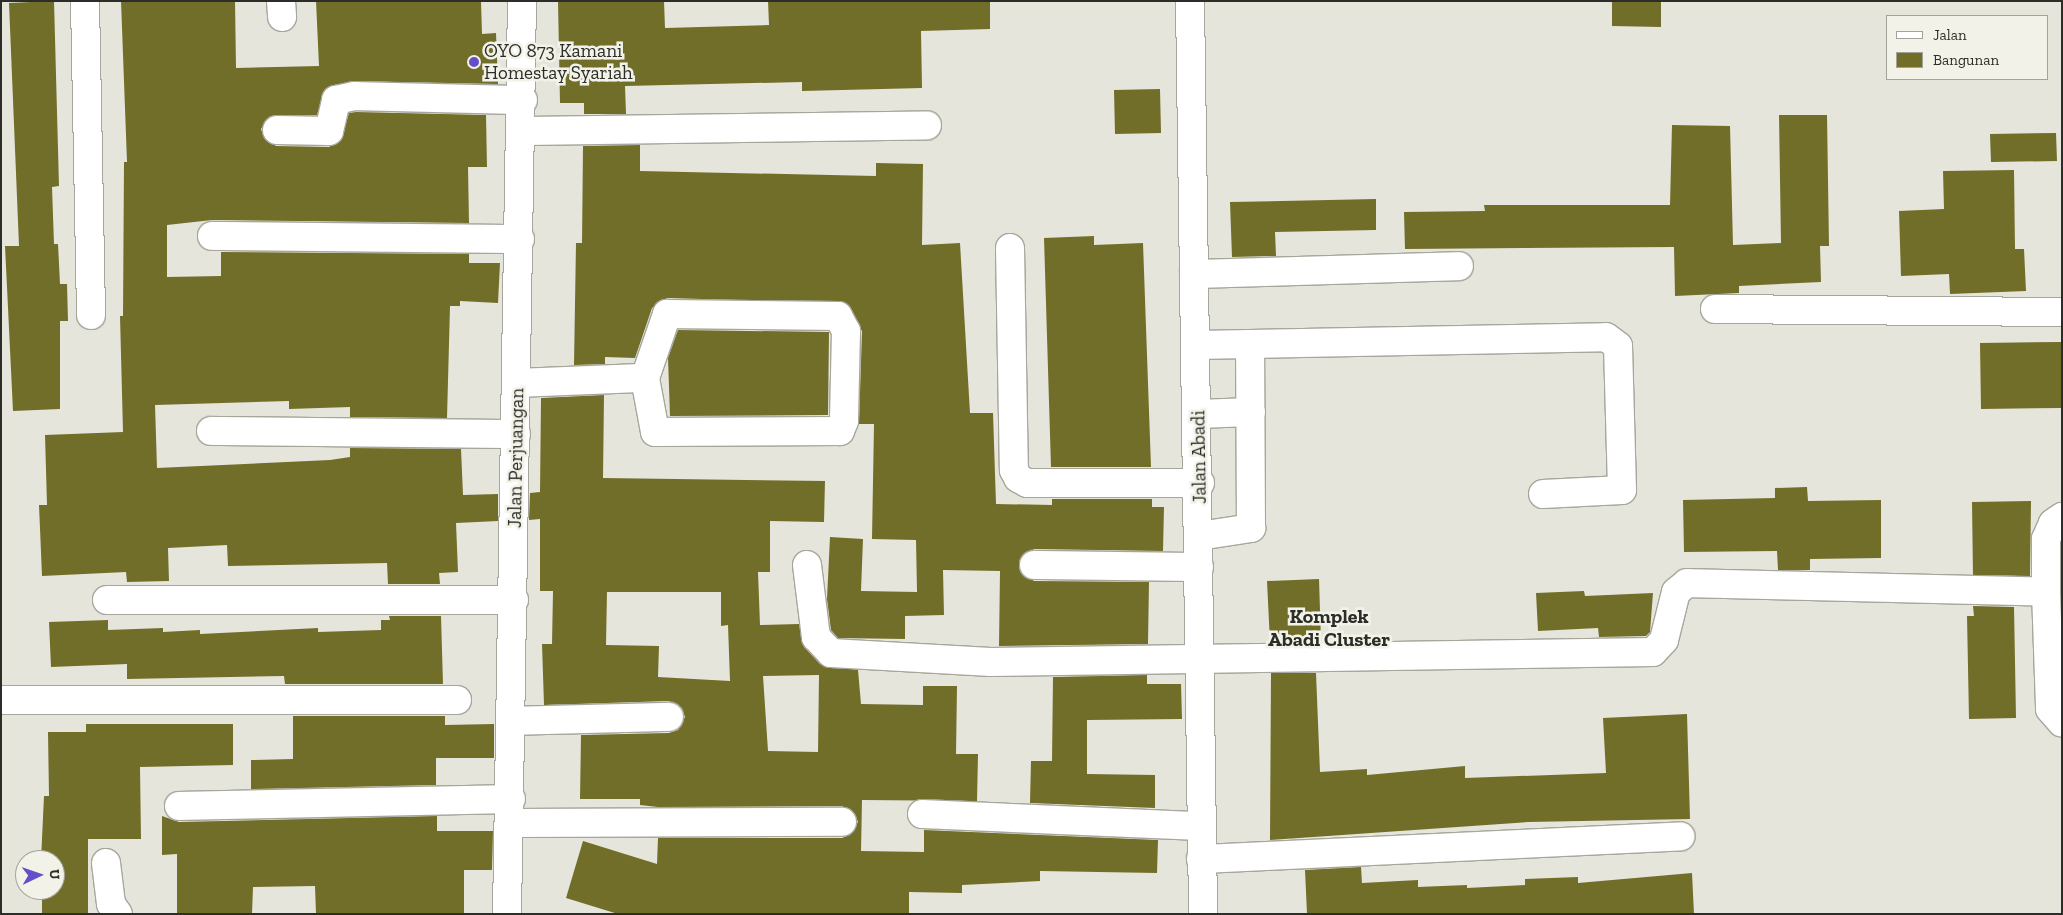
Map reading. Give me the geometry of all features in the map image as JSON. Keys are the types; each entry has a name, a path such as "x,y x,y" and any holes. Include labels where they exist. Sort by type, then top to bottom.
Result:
{"street":[{"path":"84,1 91,315"},
{"name":"Jalan Perjuangan","path":"508,914 523,100 522,1"},
{"name":"Jalan Abadi","path":"1190,1 1194,274 1200,483 1200,826 1203,914"},
{"path":"277,130 329,131 336,100 355,96 523,100"},
{"path":"522,131 928,125"},
{"path":"212,236 520,239"},
{"path":"1010,248 1014,470 1018,478 1027,482 1200,483"},
{"path":"1194,274 1459,266"},
{"path":"1716,309 2062,312"},
{"path":"667,314 832,314 845,325 844,421 837,433 658,434 651,425 645,378 667,314"},
{"path":"1196,345 1613,340 1618,346 1622,490 1543,494"},
{"path":"1199,536 1251,528 1250,344"},
{"path":"518,383 645,378"},
{"path":"1198,414 1251,412"},
{"path":"211,431 516,434"},
{"path":"2062,517 2053,523 2046,539 2050,709 2062,723"},
{"path":"807,565 816,637 831,653 991,662 1653,652 1664,640 1676,592 1687,583 2046,592"},
{"path":"1034,565 1199,567"},
{"path":"107,600 514,600"},
{"path":"1,700 457,700"},
{"path":"512,721 669,717"},
{"path":"179,806 511,811 842,822"},
{"path":"922,814 1200,826"},
{"path":"1201,859 1680,836"},
{"path":"106,863 111,904 118,914"}],"building":[{"path":"54,1 59,186 52,187 54,244 58,244 60,284 67,284 68,321 60,321 60,409 13,411 5,246 19,246 9,3"},
{"path":"121,1 235,1 236,68 319,66 316,1 481,1 482,34 496,33 498,84 352,81 325,89 317,115 270,116 261,129 264,138 276,146 329,147 341,140 349,113 486,115 487,167 468,167 469,223 212,220 167,225 167,277 221,276 221,252 469,254 469,263 500,263 498,303 460,301 460,306 450,306 447,418 350,417 350,407 289,409 289,401 155,405 157,468 330,460 350,457 350,448 461,449 463,495 498,494 498,521 456,523 458,572 439,573 440,584 388,584 387,563 228,566 227,545 168,548 169,581 127,582 126,572 42,576 39,505 47,505 45,435 123,432 120,316 123,316 124,162 127,162"},
{"path":"558,1 664,1 665,28 769,25 768,1 990,1 990,29 921,31 922,88 802,91 802,82 625,86 626,114 584,114 584,103 560,103"},
{"path":"1612,1 1661,1 1661,27 1612,26"},
{"path":"1160,89 1161,133 1115,134 1114,90"},
{"path":"1779,115 1827,115 1829,246 1820,246 1821,282 1739,286 1739,293 1675,296 1674,247 1405,249 1404,212 1485,211 1484,205 1670,205 1672,125 1730,126 1733,245 1781,243"},
{"path":"2056,133 2057,161 1991,162 1990,134"},
{"path":"640,145 640,171 876,176 876,163 923,164 922,245 960,243 970,413 993,413 996,504 1052,505 1052,499 1152,499 1152,507 1164,507 1163,551 1034,549 1021,557 1020,572 1034,581 1149,582 1148,644 999,646 1000,571 943,570 944,615 905,616 905,639 838,638 831,630 827,599 830,537 863,539 861,591 917,592 916,540 872,539 874,424 859,424 862,331 846,303 667,298 652,308 635,358 605,357 605,364 574,365 576,243 582,243 583,146"},
{"path":"2014,170 2015,249 2024,249 2026,291 1950,294 1949,274 1901,276 1899,211 1944,209 1943,171"},
{"path":"1376,199 1376,230 1275,232 1276,256 1232,257 1230,202"},
{"path":"1094,236 1094,245 1143,243 1151,467 1051,467 1044,238"},
{"path":"678,330 829,332 828,415 670,416 668,358"},
{"path":"2062,342 2062,408 1981,409 1980,343"},
{"path":"604,395 603,478 825,481 824,522 770,521 770,572 758,572 760,625 799,624 804,647 820,664 858,670 861,704 923,705 923,686 957,686 956,754 978,754 977,801 862,800 861,851 924,852 924,830 1158,840 1157,873 1040,871 1040,881 962,885 962,893 909,892 909,913 618,914 566,898 583,841 657,864 658,838 842,838 850,835 858,822 855,814 842,806 658,807 640,805 640,799 580,799 581,735 669,733 678,730 685,717 682,708 669,701 544,705 542,644 552,644 553,591 540,591 540,519 529,520 530,493 540,492 541,398","holes":["607,592 721,592 721,626 728,625 730,681 658,677 659,646 606,645","819,675 818,752 768,751 763,676"]},
{"path":"1807,487 1808,501 1881,500 1881,558 1810,559 1810,570 1778,570 1777,551 1684,552 1683,500 1775,498 1775,488"},
{"path":"2031,501 2030,576 1973,575 1972,502"},
{"path":"1319,579 1321,641 1270,642 1267,581"},
{"path":"1584,591 1585,596 1653,593 1650,632 1646,636 1599,637 1598,628 1538,631 1536,593"},
{"path":"1973,606 2014,607 2016,718 1969,719 1967,616 1974,616"},
{"path":"389,616 441,616 443,684 285,684 284,676 127,679 127,664 51,667 49,622 108,620 108,630 163,628 163,632 200,630 200,634 318,628 318,632 381,630 381,620 390,620"},
{"path":"1271,673 1316,673 1320,772 1367,769 1367,775 1465,766 1465,778 1606,773 1603,718 1687,714 1690,819 1528,822 1270,840"},
{"path":"1147,675 1147,684 1181,684 1182,719 1087,720 1087,774 1155,775 1155,808 1030,803 1031,761 1052,761 1053,677"},
{"path":"293,716 445,716 445,725 494,724 494,758 436,758 436,785 251,789 251,760 293,759"},
{"path":"86,724 233,724 233,765 140,767 141,839 88,839 88,914 42,914 42,900 65,900 65,850 41,850 44,796 49,796 48,732 86,732"},
{"path":"162,816 179,822 437,816 437,831 493,831 492,870 464,870 464,914 316,914 315,886 253,887 252,914 177,914 177,854 162,855"},
{"path":"1361,867 1362,883 1418,880 1418,887 1467,885 1467,888 1525,885 1525,879 1578,877 1578,883 1692,873 1694,914 1307,914 1305,870"}],"place":[{"name":"OYO 873 Kamani Homestay Syariah","path":"474,62"}],"district":[{"name":"Komplek Abadi Cluster","path":"1329,628"}]}
